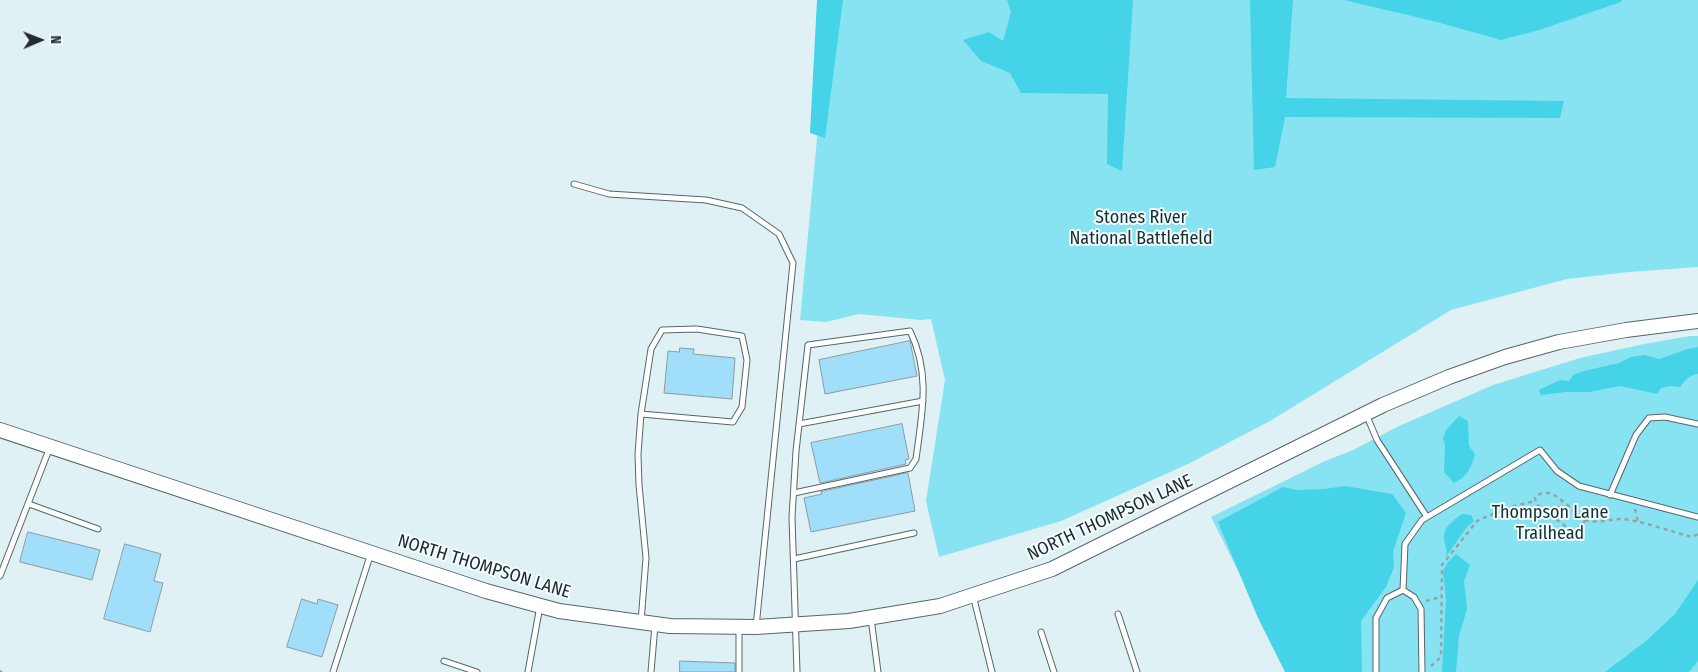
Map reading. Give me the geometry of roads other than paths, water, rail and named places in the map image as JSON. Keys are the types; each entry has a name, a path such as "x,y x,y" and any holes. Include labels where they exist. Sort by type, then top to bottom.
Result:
{"main road":[{"name":"NORTH THOMPSON LANE","path":"0,430 486,591 559,611 670,626 756,627 796,625 849,621 940,606 1052,569 1366,414 1449,376 1559,342 1626,330 1698,321"}],"lane":[{"path":"574,184 609,194 706,200 742,208 779,234 793,263 756,627"},
{"path":"640,414 733,422 742,407 747,360 742,336 697,329 662,330 651,348 640,414 638,454 638,485 646,558 651,672"},
{"path":"794,493 910,468 916,459 924,380 918,346 910,331 808,345 799,424 792,517 797,672"},
{"path":"799,424 923,400"},
{"path":"1366,414 1377,440 1427,517"},
{"path":"1610,495 1636,435 1649,418 1665,416 1698,424"},
{"path":"0,576 50,446"},
{"path":"1403,590 1405,544 1422,520 1540,450 1557,471 1578,486 1698,517"},
{"path":"29,504 98,529"},
{"path":"794,559 914,534"},
{"path":"333,672 371,553"},
{"path":"1403,590 1414,597 1421,609 1422,672"},
{"path":"1376,672 1376,618 1387,598 1403,590"},
{"path":"973,595 992,672"},
{"path":"528,672 540,606"},
{"path":"1118,614 1137,672"},
{"path":"871,617 878,672"},
{"path":"738,672 739,627"},
{"path":"1041,632 1054,672"},
{"path":"444,661 477,672"}],"park label":[{"name":"Stones River National Battlefield","path":"1141,228"},
{"name":"Thompson Lane Trailhead","path":"1550,523"}]}
